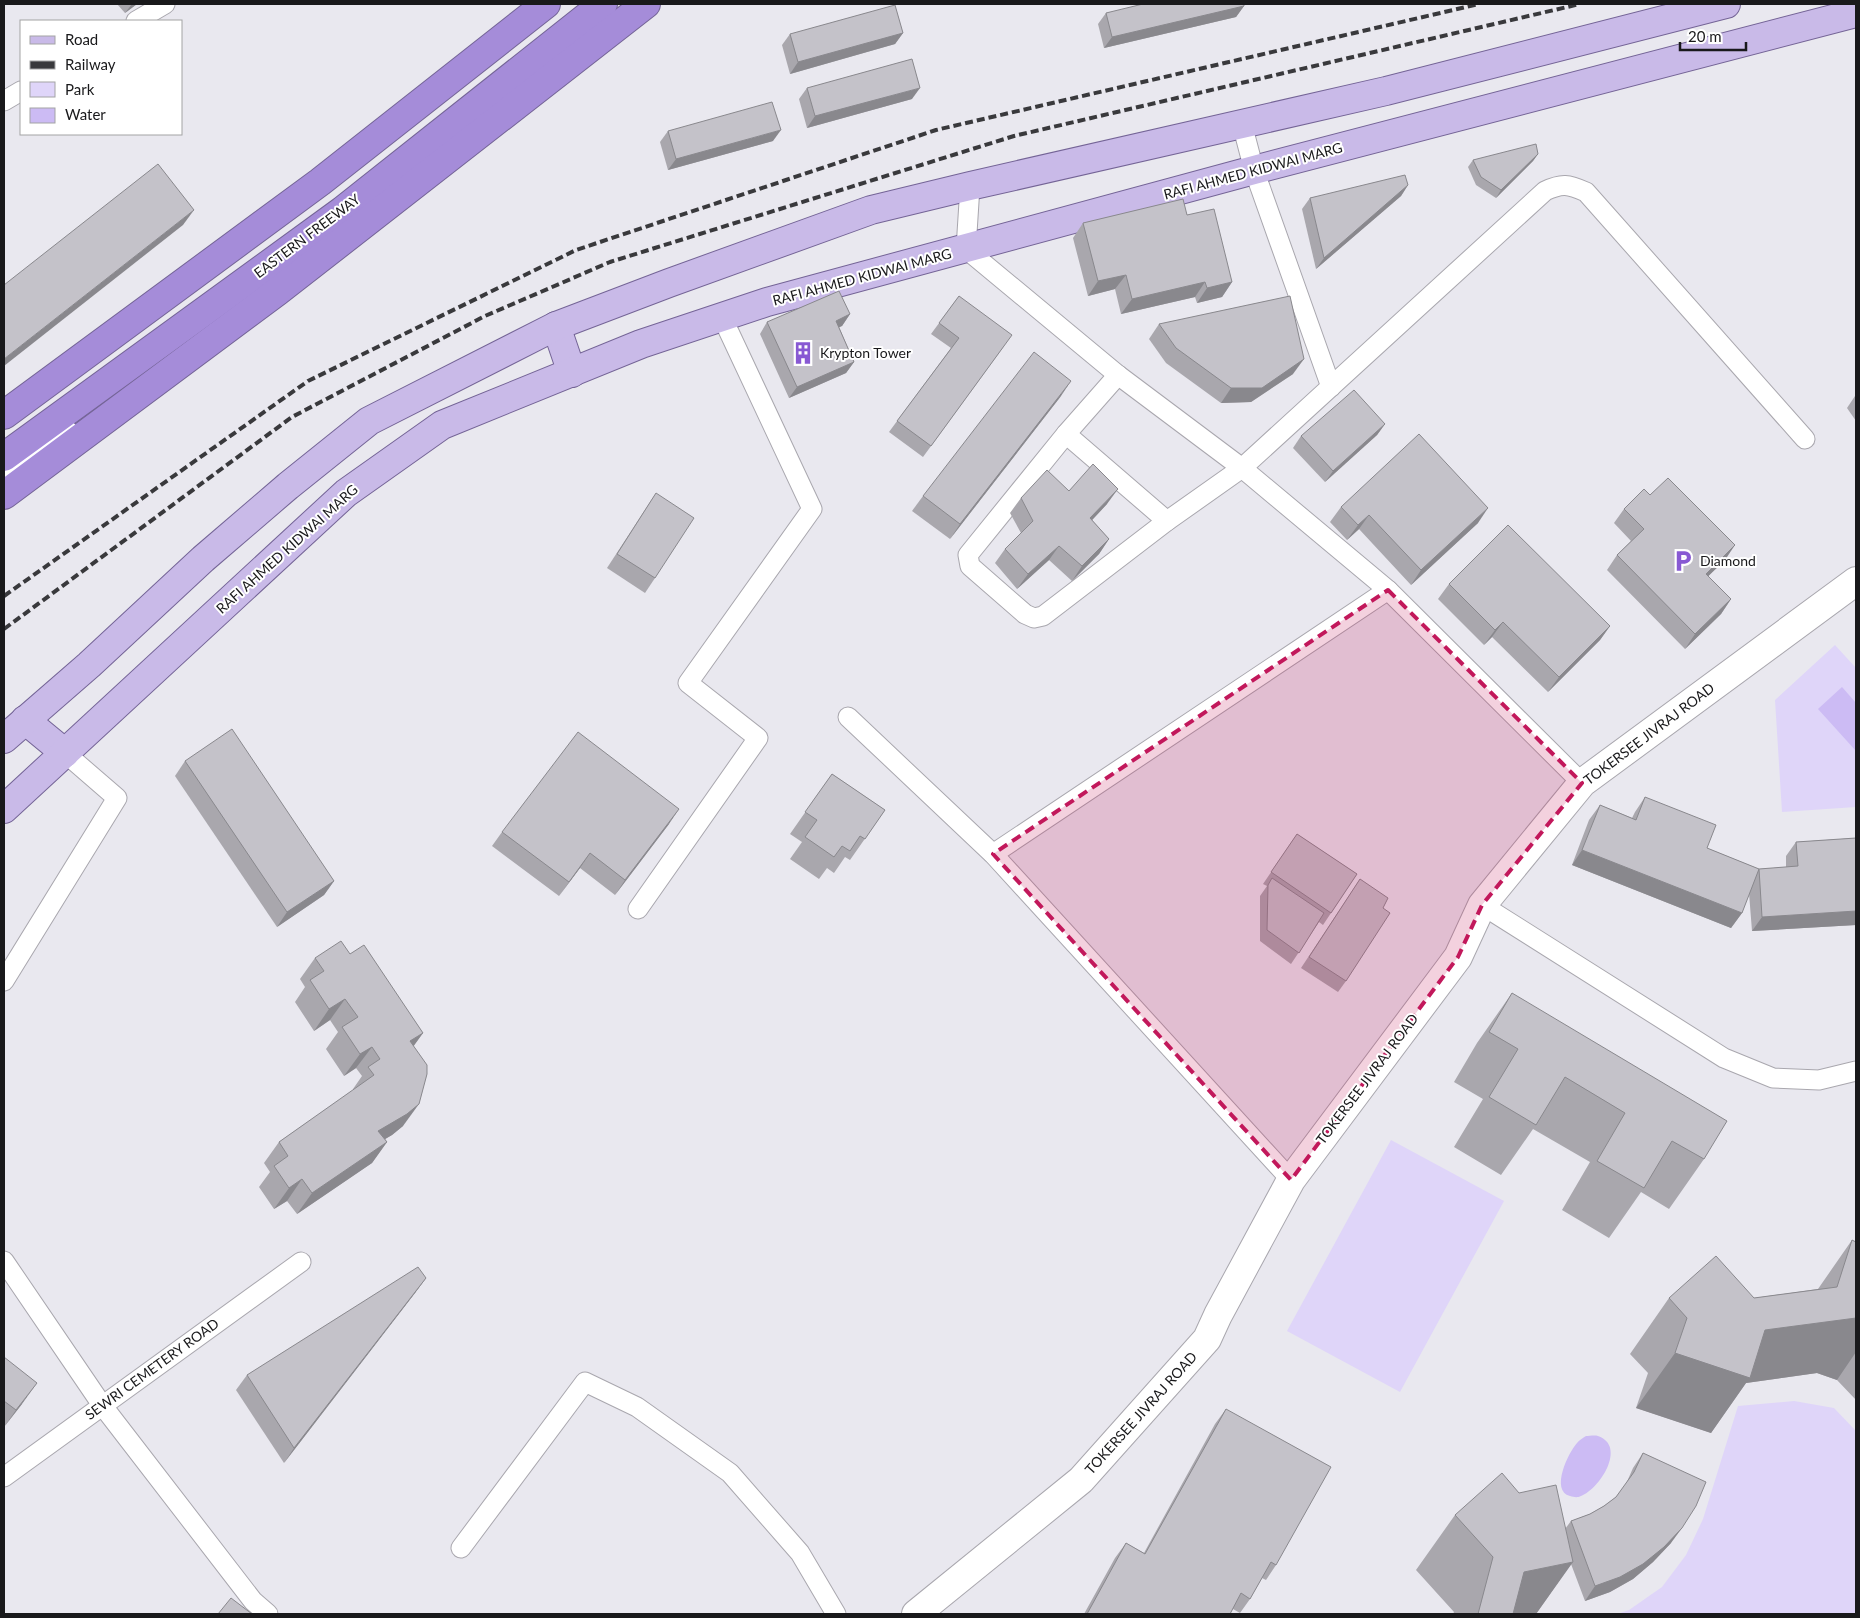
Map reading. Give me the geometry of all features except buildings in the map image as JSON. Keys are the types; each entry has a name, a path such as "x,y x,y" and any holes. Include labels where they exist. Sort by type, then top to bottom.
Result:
{"highway":[{"path":"4,415 320,182 546,4"},
{"name":"EASTERN FREEWAY","path":"4,457 342,211 603,4"},
{"path":"4,495 278,291 646,4"},
{"path":"4,397 132,308 181,285"}],"main road":[{"path":"4,739 288,486 369,421 556,326 871,210 1386,91 1726,4"},
{"name":"RAFI AHMED KIDWAI MARG","path":"4,809 346,493 442,425 641,344 767,302 1254,170 1856,13"},
{"path":"556,326 572,373"},
{"path":"25,720 64,752"}],"street":[{"path":"138,20 165,4"},
{"path":"4,424 342,174 559,4"},
{"path":"4,478 211,325 612,4"},
{"path":"4,101 20,92"},
{"path":"1242,124 1254,170 1331,387"},
{"path":"1118,375 1066,434 968,555 970,566 1025,614 1034,618 1043,616 1167,521 1242,468 1545,191 1558,184 1572,186 1586,192 1805,439"},
{"path":"970,186 966,249 1118,375 1242,468 1388,590 1582,783"},
{"path":"638,909 758,738 688,683 812,509 722,318"},
{"path":"1066,434 1167,521"},
{"name":"TOKERSEE JIVRAJ ROAD","path":"916,1614 1081,1480 1207,1340 1218,1315 1291,1180 1458,957 1482,905 1582,783 1856,581"},
{"path":"994,854 1388,590"},
{"path":"848,717 994,854 1291,1180"},
{"path":"4,981 117,798 64,752"},
{"path":"1482,905 1724,1058 1773,1078 1819,1080 1856,1071"},
{"path":"4,1261 102,1405 253,1601 268,1614"},
{"name":"SEWRI CEMETERY ROAD","path":"4,1477 301,1262"},
{"path":"461,1548 585,1382 638,1407 730,1473 800,1553 836,1614"}],"highlighted area":[{"path":"1388,590 1582,783 1482,905 1458,957 1291,1180 993,854"}],"green space":[{"path":"1835,645 1856,668 1856,807 1782,812 1775,700"},
{"path":"1391,1140 1504,1201 1400,1392 1287,1331"},
{"path":"1794,1401 1834,1408 1856,1431 1856,1614 1617,1614 1629,1610 1662,1587 1686,1555 1703,1519 1738,1406"}],"water":[{"path":"1842,687 1856,703 1856,751 1818,709"},
{"path":"1586,1436 1598,1436 1606,1441 1610,1449 1610,1458 1608,1467 1596,1485 1581,1496 1573,1497 1564,1493 1561,1487 1561,1480 1569,1455 1579,1441"}],"railway":[{"path":"4,596 308,381 576,250 936,130 1479,4"},
{"path":"4,629 292,417 485,316 610,262 1014,136 1580,4"}],"place":[{"name":"Krypton Tower","path":"803,353"},
{"name":"Diamond","path":"1683,561"}]}
